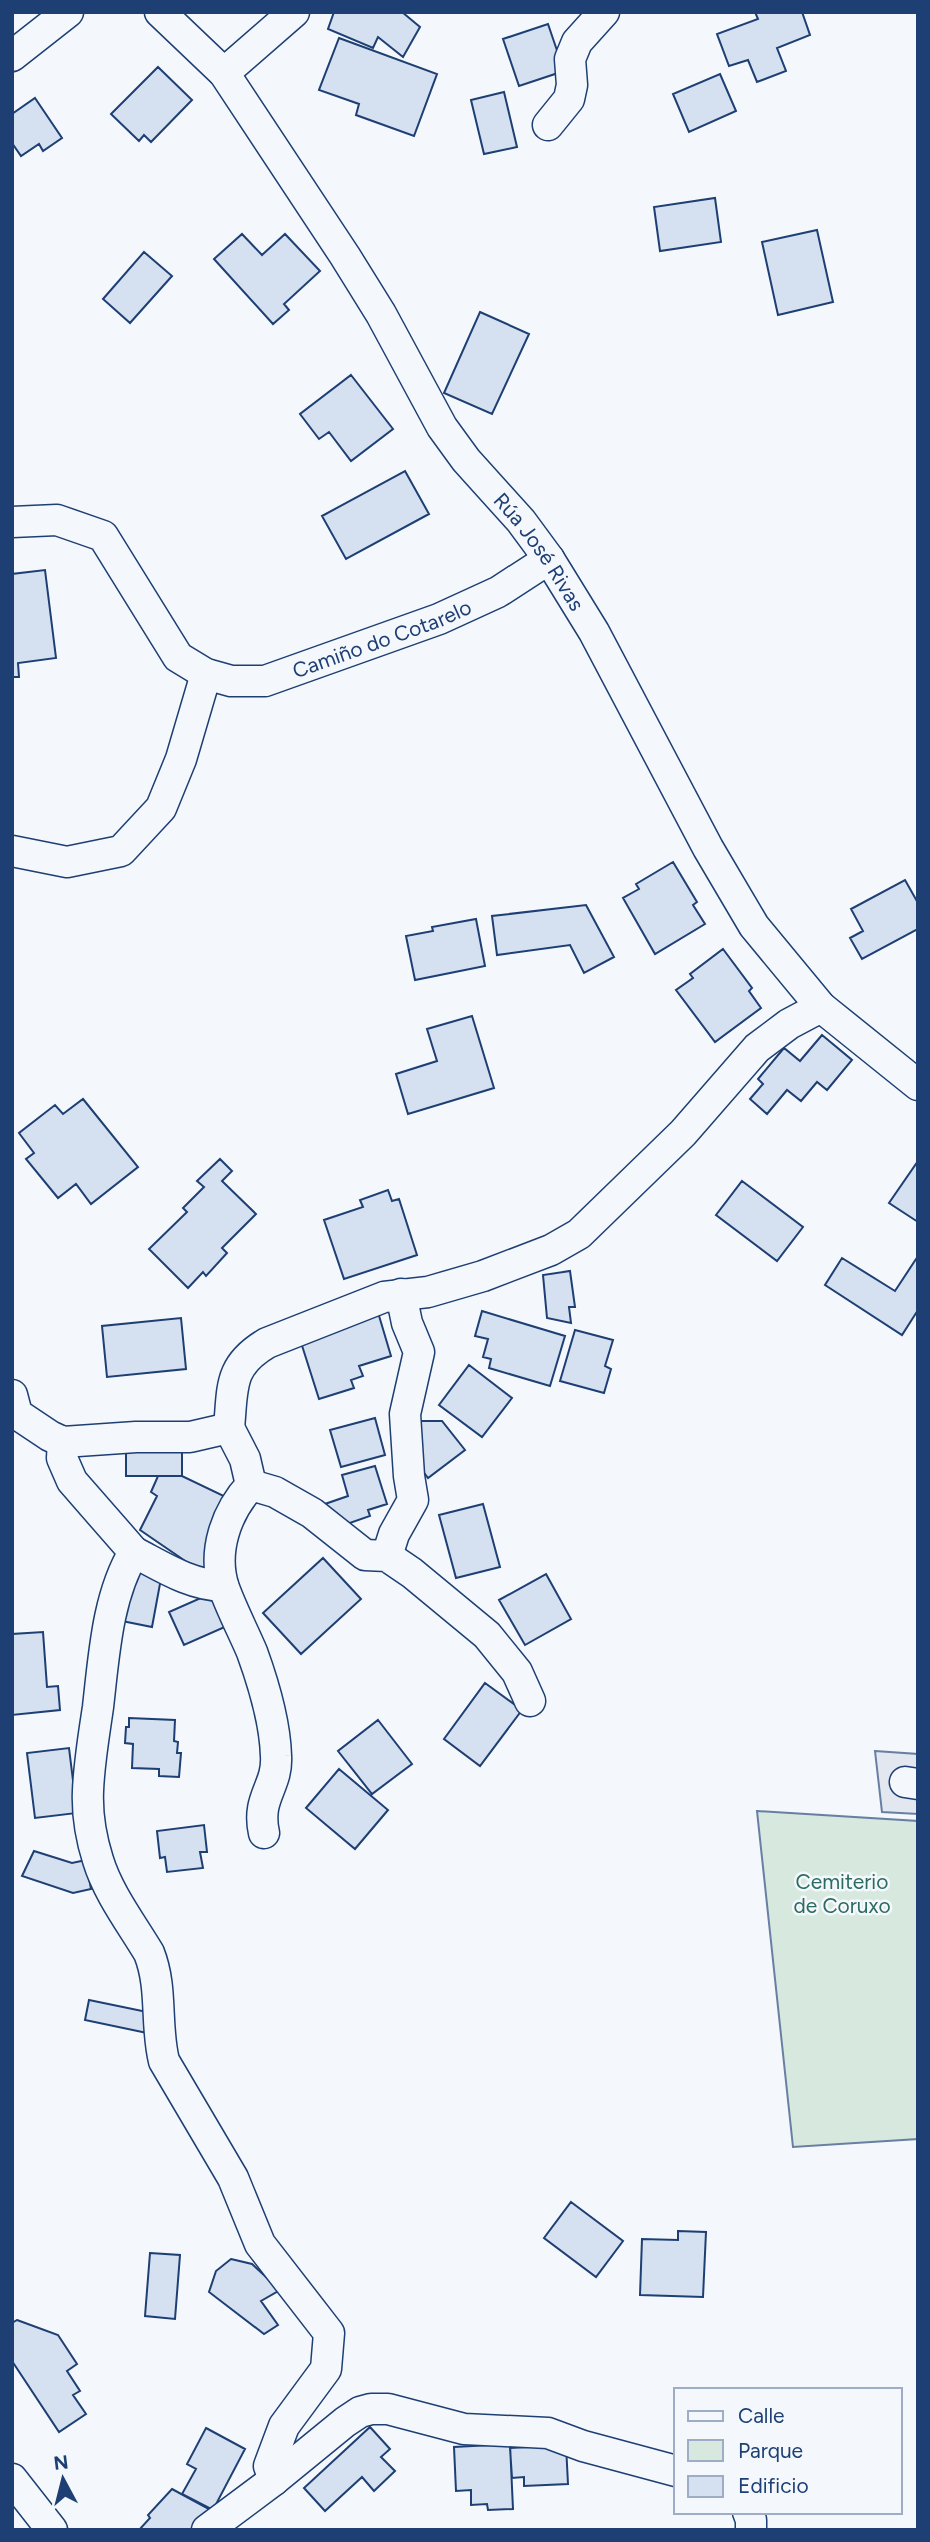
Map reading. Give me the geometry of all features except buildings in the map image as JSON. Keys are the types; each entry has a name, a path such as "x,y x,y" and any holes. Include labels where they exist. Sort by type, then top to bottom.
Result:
{"street":[{"path":"12,56 68,12"},
{"name":"Rúa José Rivas","path":"160,12 224,73 381,314 442,427 466,460 521,521 549,559 594,632 708,848 754,926 821,1007 918,1085"},
{"path":"224,73 294,12"},
{"path":"548,125 569,99 572,85 570,59 577,42 604,12"},
{"name":"Camiño do Cotarelo","path":"12,522 57,520 103,536 178,657 206,674 231,681 265,681 439,619 498,592 549,559"},
{"path":"12,851 67,862 121,851 161,808 181,759 206,674"},
{"path":"264,1833 261,1819 263,1800 275,1775 276,1757 267,1697 223,1586 220,1563 222,1538 228,1517 251,1485 245,1459 229,1428 233,1382 240,1364 267,1343 384,1297 428,1292 483,1276 551,1250 579,1234 683,1133 757,1048 789,1024 821,1007"},
{"path":"387,1556 394,1534 413,1500 405,1415 419,1352 407,1323 401,1294"},
{"path":"14,1409 50,1436 63,1442 136,1437 190,1437 229,1428"},
{"path":"63,1442 62,1458 72,1481 134,1552 187,1579 206,1586 223,1586"},
{"path":"251,1485 275,1492 312,1513 365,1555 387,1556 412,1573 487,1635 517,1672 530,1700"},
{"path":"134,1552 122,1573 105,1647 88,1794 92,1836 107,1884 154,1965 158,1978 160,2046 164,2061 233,2178 260,2244 329,2333 326,2369 284,2426 269,2466 274,2480"},
{"path":"207,2530 345,2422 371,2409 388,2409 464,2429 548,2433 583,2446 674,2470"},
{"path":"12,2479 52,2530"}],"green space":[{"name":"Cemiterio de Coruxo","path":"757,1811 918,1821 918,2139 793,2147"}],"shaded area":[{"path":"875,1751 918,1754 918,1814 882,1812"}]}
